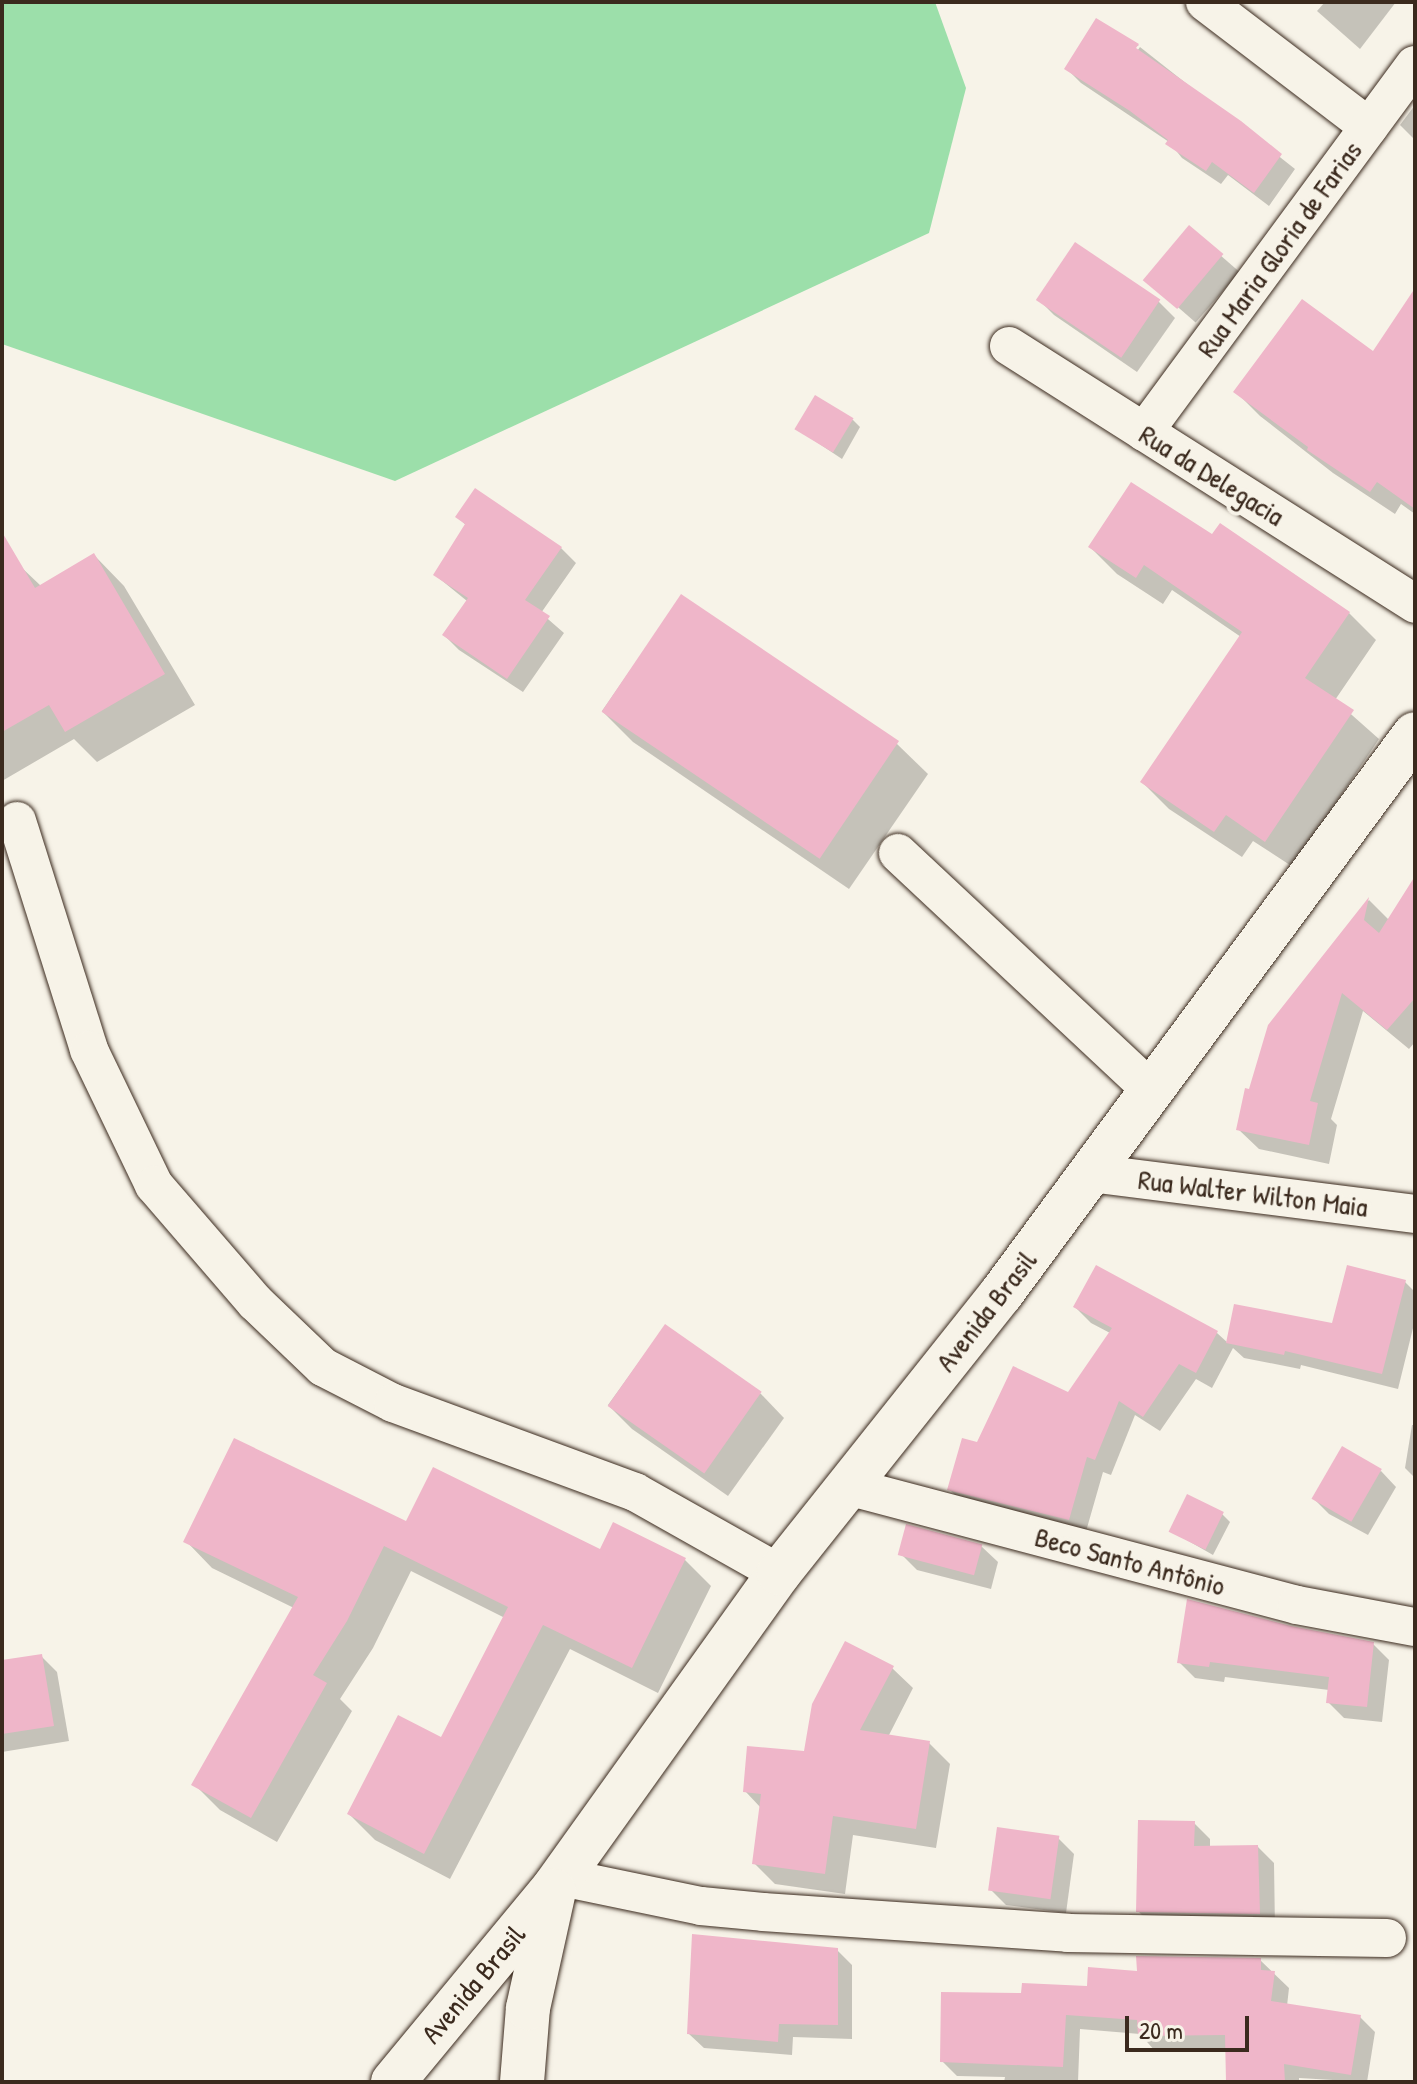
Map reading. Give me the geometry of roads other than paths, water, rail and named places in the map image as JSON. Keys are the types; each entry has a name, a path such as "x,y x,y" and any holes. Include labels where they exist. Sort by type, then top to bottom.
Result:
{"street":[{"path":"1205,2 1369,127"},
{"name":"Rua Maria Gloria de Farias","path":"1144,432 1415,65"},
{"name":"Rua da Delegacia","path":"1009,346 1415,604"},
{"name":"Avenida Brasil","path":"393,2082 558,1881 779,1573 1001,1294 1415,734"},
{"path":"17,821 89,1050 154,1185 255,1302 323,1367 365,1389 393,1403 635,1492 779,1573"},
{"path":"898,853 1152,1091"},
{"name":"Rua Walter Wilton Maia","path":"1091,1173 1415,1214"},
{"name":"Beco Santo Antônio","path":"847,1486 1297,1605 1415,1627"},
{"path":"558,1881 673,1901 763,1912 1068,1933 1387,1938"},
{"name":"Avenida Brasil","path":"522,2082 528,2008 558,1881"}]}
